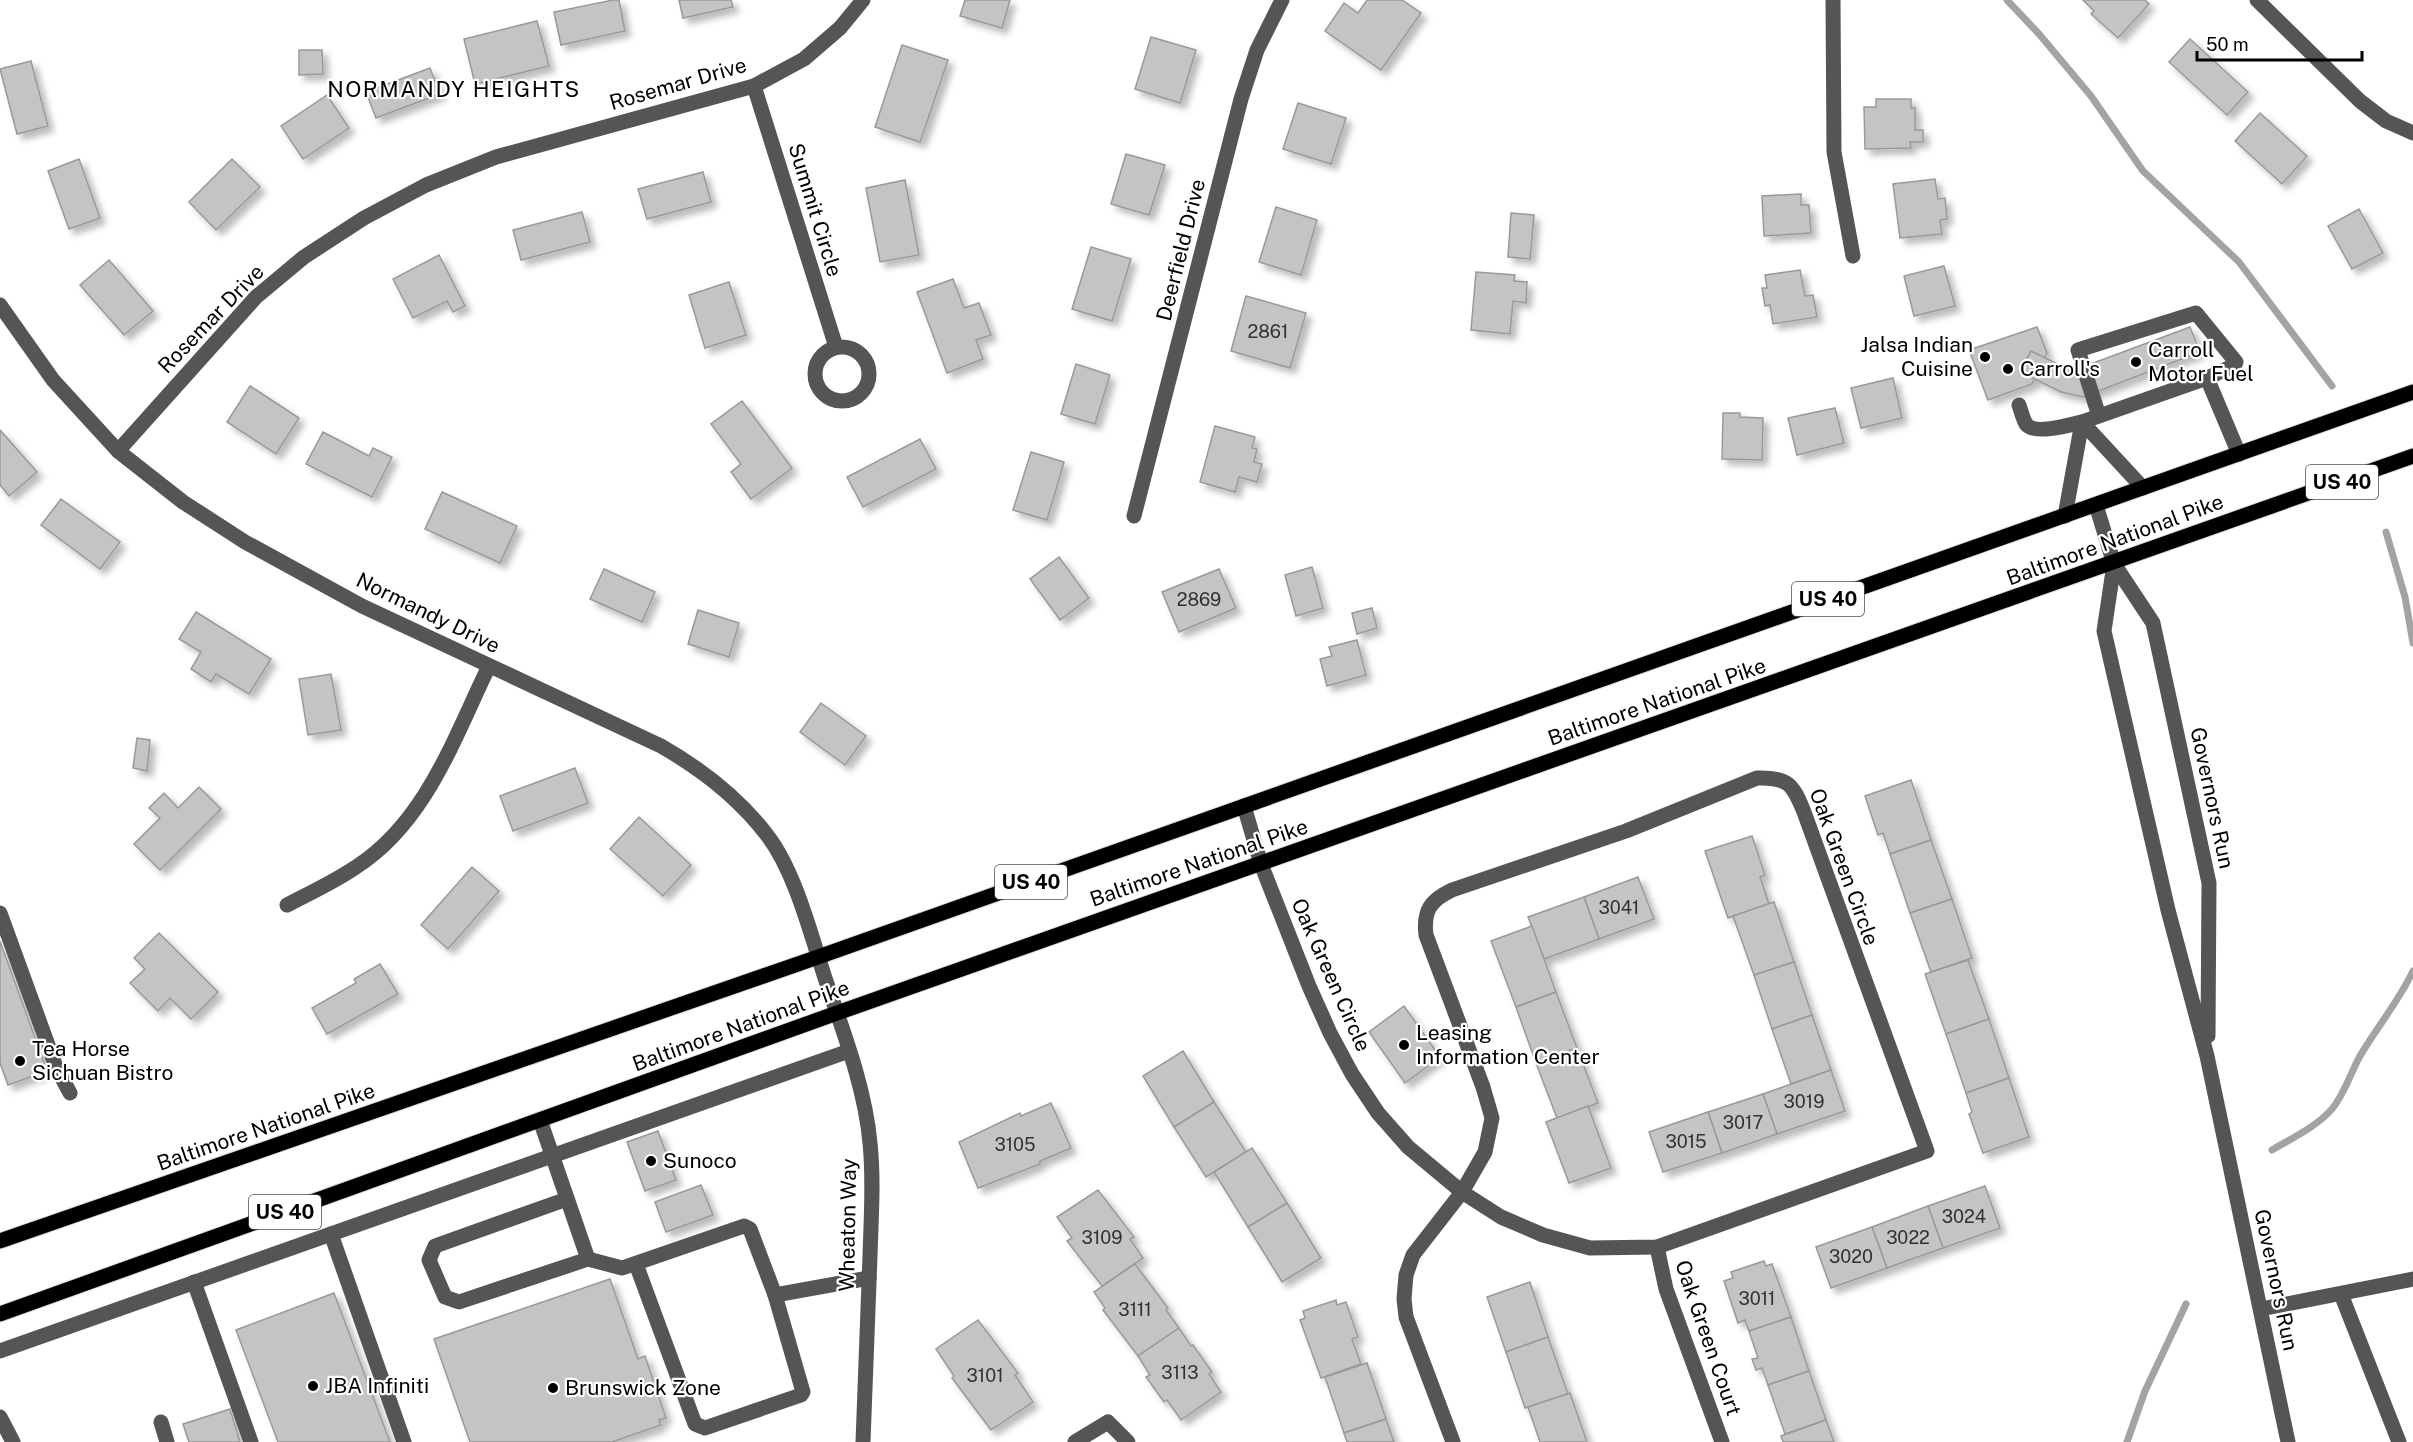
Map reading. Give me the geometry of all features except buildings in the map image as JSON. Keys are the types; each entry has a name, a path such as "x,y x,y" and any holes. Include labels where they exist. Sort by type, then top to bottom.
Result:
{"main road":[{"name":"Baltimore National Pike","path":"0,1241 818,957 2413,392"},
{"name":"Baltimore National Pike","path":"0,1314 837,1013 2114,564 2413,456"}],"street":[{"name":"Rosemar Drive","path":"118,451 256,297 304,257 364,218 426,185 496,157 754,86 804,59 840,28 863,0"},
{"name":"Deerfield Drive","path":"1134,516 1241,99 1257,50 1282,0"},
{"path":"1833,0 1834,152 1853,256"},
{"path":"2257,0 2360,101 2386,121 2413,133"},
{"name":"Summit Circle","path":"754,86 836,347"},
{"name":"Normandy Drive","path":"0,305 53,380 118,451 183,502 245,542 362,606 661,746 695,766 723,787 748,811 769,838 788,872 837,1013"},
{"path":"2019,405 2027,425 2032,429 2082,422 2207,378 2235,365 2236,362 2196,313 2078,350 2099,416"},
{"path":"2207,378 2239,454"},
{"path":"2082,422 2143,488"},
{"path":"2065,516 2082,422"},
{"name":"Governors Run","path":"2096,505 2114,564 2153,623 2209,883 2207,1056"},
{"name":"Governors Run","path":"2114,564 2104,631 2168,910 2207,1056 2288,1442"},
{"path":"287,905 357,867 390,840 410,818 430,787 489,666"},
{"name":"Oak Green Circle","path":"1244,806 1261,864 1330,1033 1352,1074 1378,1113 1408,1147 1462,1192 1501,1216 1543,1235 1590,1248 1657,1247 1927,1151 1795,789 1772,778 1757,778 1626,831 1437,897 1428,908 1425,924 1426,935 1483,1087 1492,1118 1485,1152 1462,1192"},
{"path":"0,913 56,1067 70,1093"},
{"name":"Wheaton Way","path":"837,1013 866,1108 870,1144 869,1278 863,1442"},
{"path":"0,1351 849,1051"},
{"path":"540,1120 588,1258"},
{"path":"1453,1442 1406,1317 1404,1299 1406,1275 1413,1255 1462,1192"},
{"path":"567,1199 435,1246 429,1260 445,1297 459,1302 588,1258 622,1269 636,1264 744,1226 750,1229 775,1295 803,1392 801,1395 705,1428 695,1424 636,1264"},
{"path":"332,1233 404,1442"},
{"name":"Oak Green Court","path":"1657,1247 1666,1289 1722,1442"},
{"path":"775,1295 869,1278"},
{"path":"2261,1310 2413,1279"},
{"path":"194,1282 251,1442"},
{"path":"2341,1294 2398,1442"},
{"path":"0,1417 13,1442"},
{"path":"161,1422 167,1442"},
{"path":"1075,1442 1108,1422 1128,1442"}],"waterway":[{"path":"2007,0 2091,96 2143,171 2239,262 2332,386"},
{"path":"2386,532 2405,597 2413,643"},
{"path":"2272,1150 2311,1127 2337,1103 2360,1056 2413,971"},
{"path":"2127,1442 2145,1391 2186,1304"}],"place":[{"name":"Jalsa Indian Cuisine","path":"1985,357"},
{"name":"Carroll Motor Fuel","path":"2136,362"},
{"name":"Carroll's","path":"2008,369"},
{"name":"Leasing Information Center","path":"1404,1045"},
{"name":"Tea Horse Sichuan Bistro","path":"20,1061"},
{"name":"Sunoco","path":"651,1161"},
{"name":"JBA Infiniti","path":"313,1386"},
{"name":"Brunswick Zone","path":"553,1388"}],"district":[{"name":"NORMANDY HEIGHTS","path":"454,89"}]}
